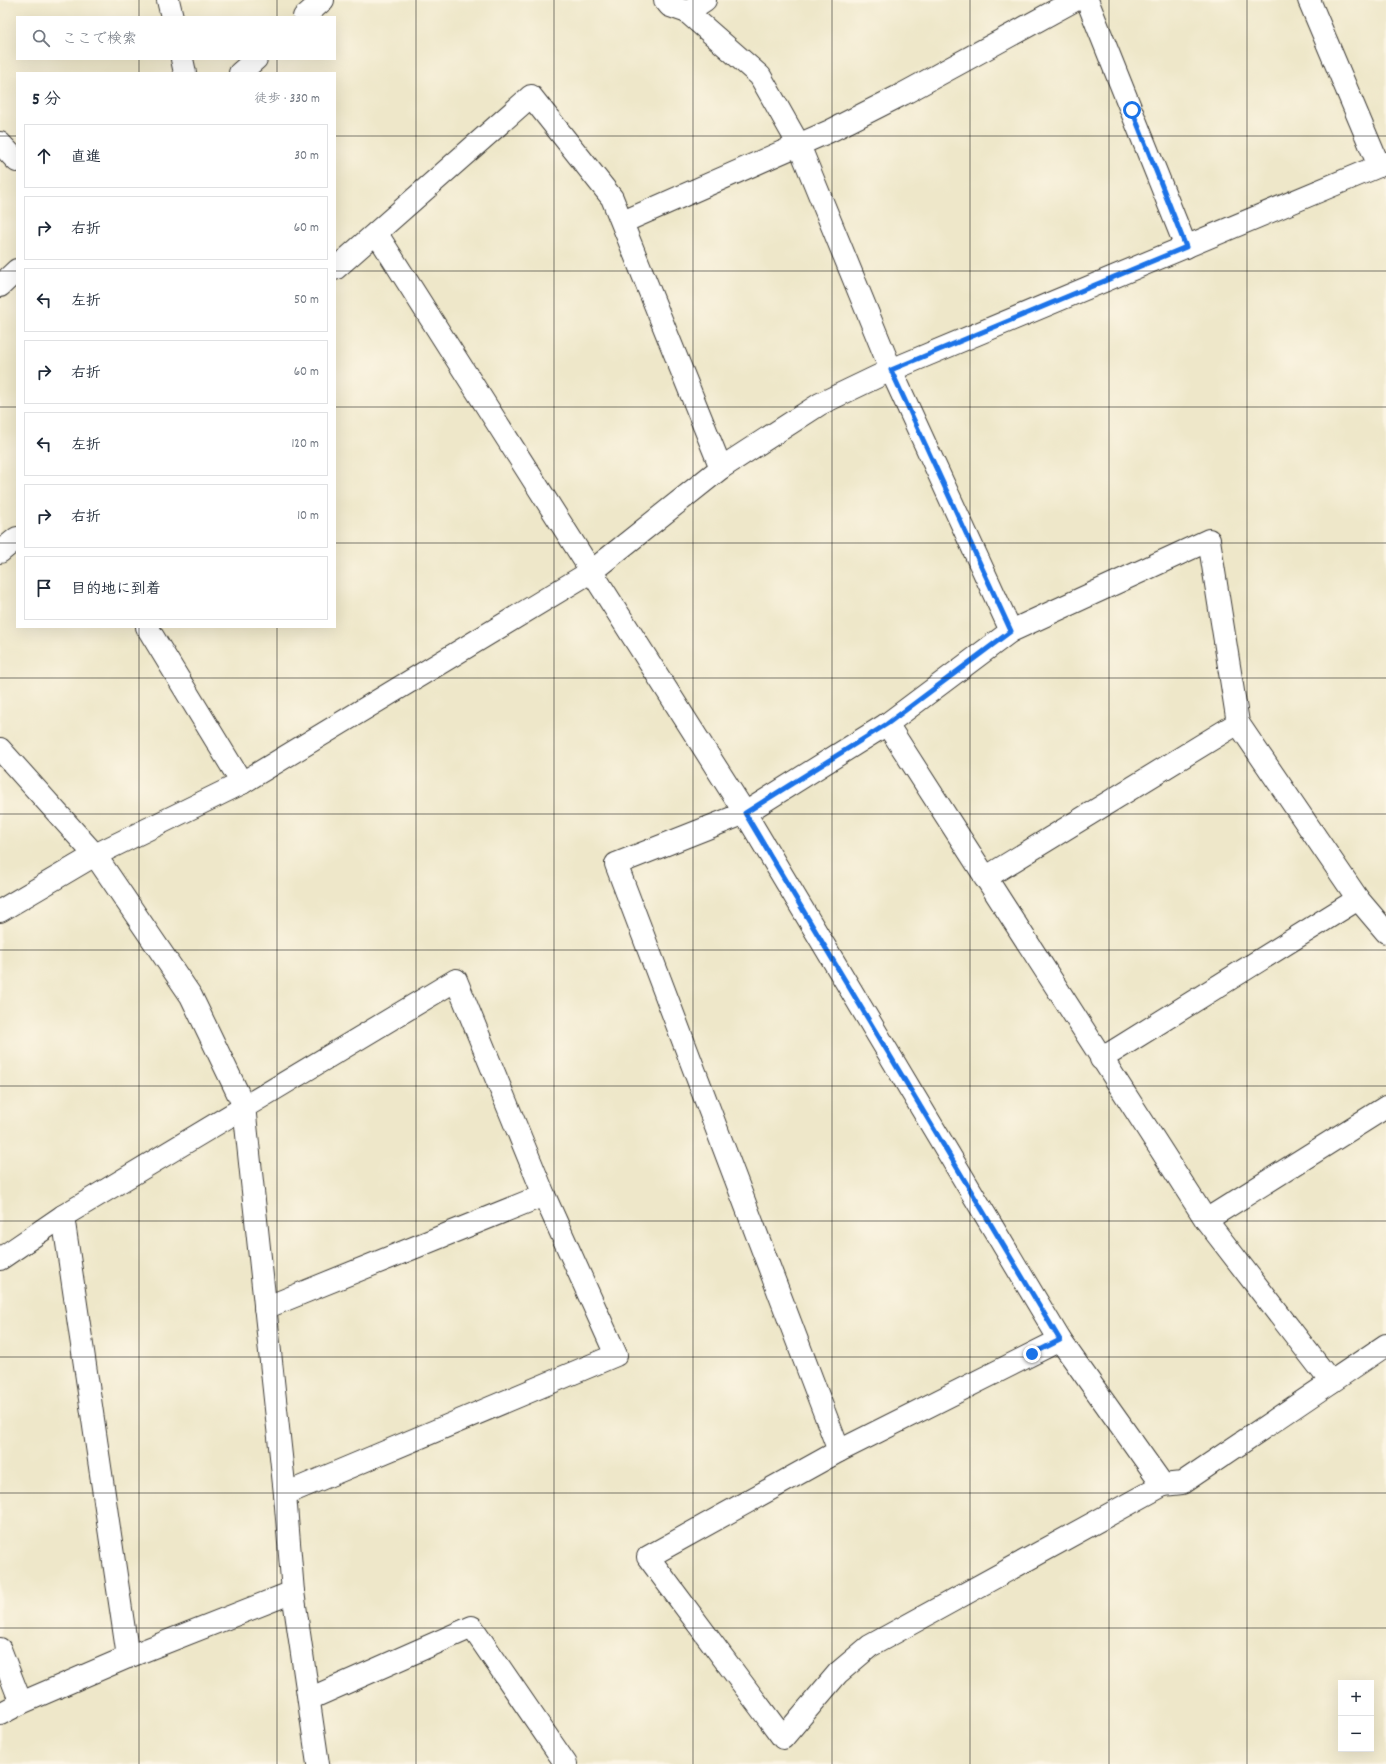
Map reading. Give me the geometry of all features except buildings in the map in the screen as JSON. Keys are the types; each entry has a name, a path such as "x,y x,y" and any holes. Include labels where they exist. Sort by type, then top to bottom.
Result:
{"street":[{"path":"168,0 172,16"},
{"path":"305,16 323,0"},
{"path":"665,0 670,6 687,12 760,76 799,145 891,370 1011,631"},
{"path":"687,12 705,0"},
{"path":"623,222 799,145 903,94 1075,0"},
{"path":"1087,0 1186,247"},
{"path":"0,911 95,855 242,783 592,571 721,468 820,404 891,370 1383,165 1310,0"},
{"path":"182,60 185,72"},
{"path":"241,72 255,60"},
{"path":"336,268 377,234 531,96 612,198 623,222 721,468"},
{"path":"0,143 16,161"},
{"path":"377,234 745,813 1060,1340 1163,1485"},
{"path":"0,286 16,271"},
{"path":"0,552 16,539"},
{"path":"839,1451 616,864 745,813 887,724 1011,631 1209,540 1238,723 1358,899 1386,932"},
{"path":"148,628 242,783"},
{"path":"985,878 1238,723"},
{"path":"887,724 1101,1059 1206,1220 1332,1382"},
{"path":"0,749 95,855 191,996 244,1106 285,1494 293,1592 318,1764"},
{"path":"1101,1059 1358,899"},
{"path":"0,1259 63,1216 456,980 544,1195 616,1355 285,1494"},
{"path":"1206,1220 1386,1107"},
{"path":"265,1308 544,1195"},
{"path":"63,1216 128,1657"},
{"path":"1060,1340 839,1451 648,1557 783,1738 838,1673 870,1646 1163,1485 1182,1482 1386,1345"},
{"path":"0,1714 21,1703 128,1657 293,1592"},
{"path":"309,1699 472,1627 566,1764"},
{"path":"0,1649 21,1703"}],"route":[{"path":"1032,1354 1060,1340 745,813 887,724 1011,631 891,370 1186,247 1132,110"}]}
